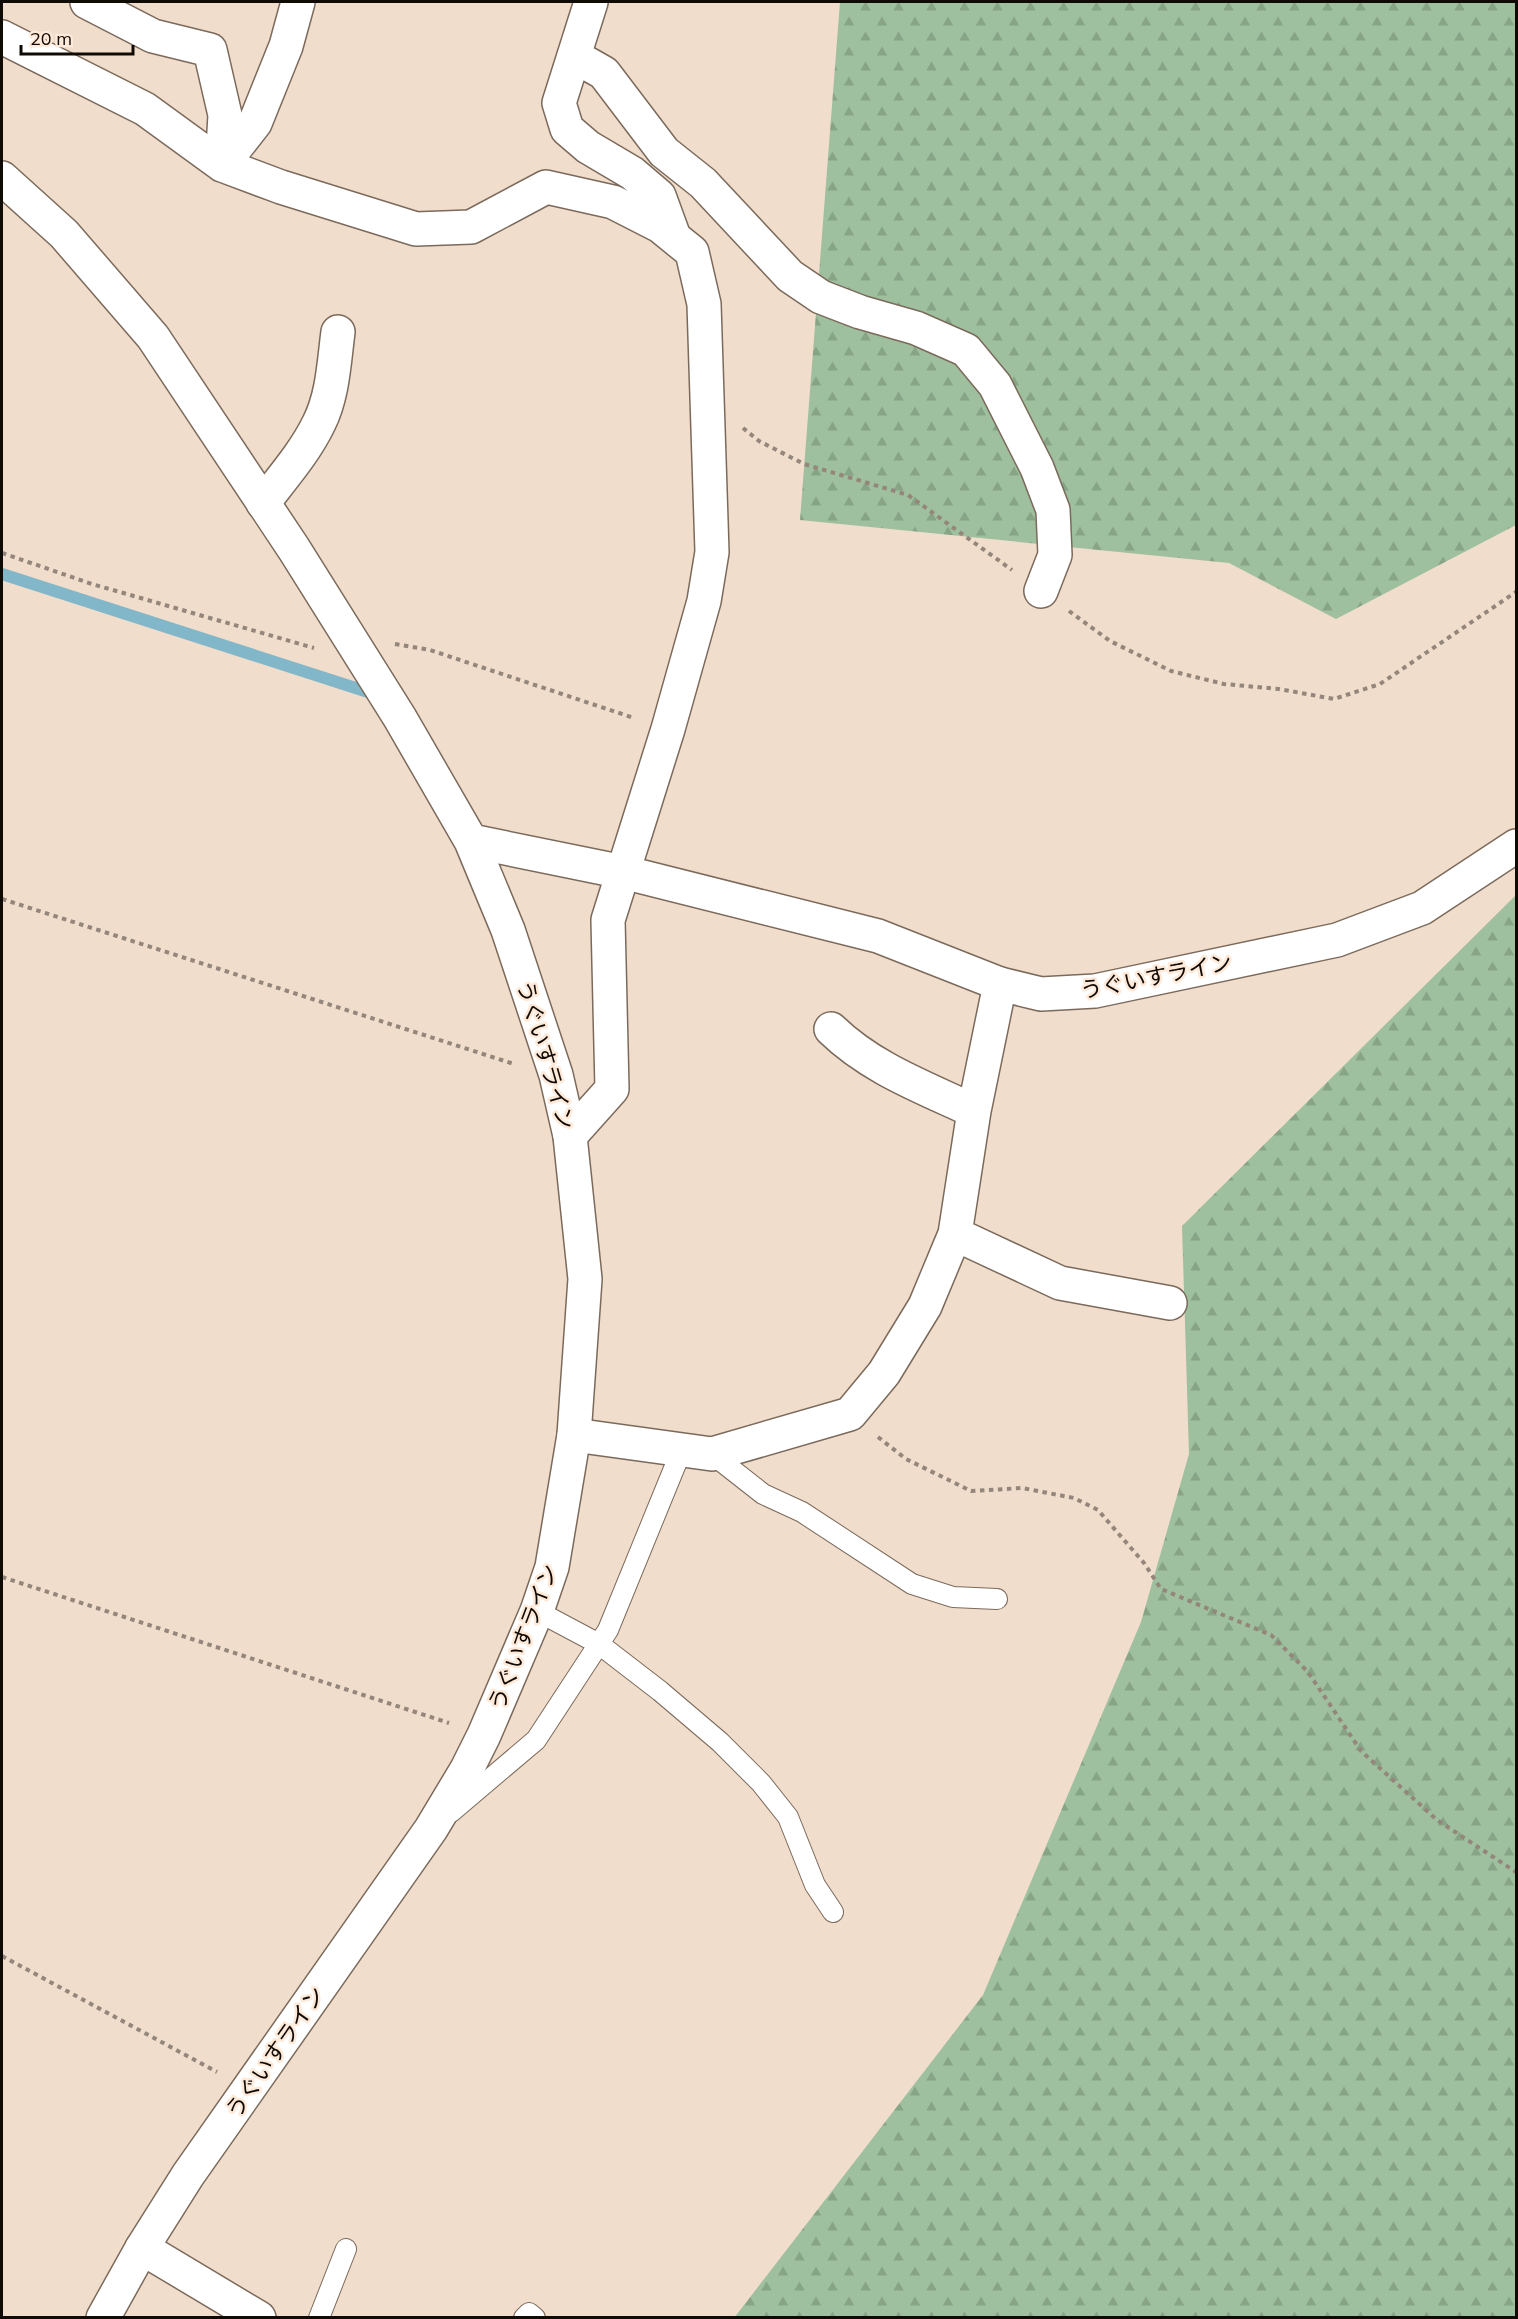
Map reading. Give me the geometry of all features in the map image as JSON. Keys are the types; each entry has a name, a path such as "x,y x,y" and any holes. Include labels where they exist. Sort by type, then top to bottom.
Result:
{"street":[{"path":"87,2 153,36 210,50 225,115 222,165"},
{"path":"222,165 255,123 286,46 298,2"},
{"path":"591,2 559,102 567,129 588,147 632,173 659,196 674,237"},
{"path":"2,37 145,109 222,165 281,187 416,229 471,227 546,187 613,202 660,226 692,252 704,304 712,552 704,601 668,729 608,920 612,1089 570,1136"},
{"path":"574,56 604,73 664,152 704,183 790,276 820,297 860,312 916,328 966,350 995,385 1037,468 1053,510 1055,555 1041,591"},
{"path":"2,178 64,234 153,337 263,503 400,718 471,841"},
{"path":"263,503 297,460 320,421 332,384 338,332"},
{"name":"うぐいすライン","path":"471,841 623,872 878,936 1000,984 1041,994 1095,991 1337,940 1422,908 1516,846"},
{"name":"うぐいすライン","path":"103,2318 142,2248 188,2175 431,1829 467,1769 537,1611 552,1567 574,1435 585,1279 570,1136 556,1075 508,930 471,841"},
{"path":"574,1435 697,1451 850,1413 884,1373 925,1306 955,1234 974,1111 1000,984"},
{"path":"831,1029 877,1066 974,1111"},
{"path":"955,1234 1060,1283 1170,1303"},
{"path":"142,2248 259,2318"}],"lane":[{"path":"431,1829 536,1740 608,1630 697,1451 763,1494 802,1512 912,1584 953,1597 997,1599"},
{"path":"537,1611 599,1644 660,1691 720,1742 761,1783 788,1817 815,1885 833,1912"},
{"path":"319,2318 345,2249"},
{"path":"524,2318 529,2313 535,2318"}],"path":[{"path":"708,399 759,441 804,464 908,495 1110,641 1171,671 1224,684 1279,689 1334,699 1380,684 1516,592"},
{"path":"2,553 92,584 363,662 393,644 430,650 668,729"},
{"path":"2,899 528,1069 556,1075"},
{"path":"850,1413 906,1459 972,1491 1022,1488 1074,1498 1098,1510 1144,1563 1161,1589 1271,1635 1308,1672 1361,1750 1437,1820 1516,1872"},
{"path":"2,1577 484,1735"},
{"path":"2,1956 249,2089"}],"green space":[{"path":"840,2 1516,2 1516,525 1336,619 1229,563 800,520"},
{"path":"1516,895 1516,2317 734,2318 983,1995 1141,1622 1189,1454 1182,1226"}],"waterway":[{"path":"2,574 368,692"}]}
